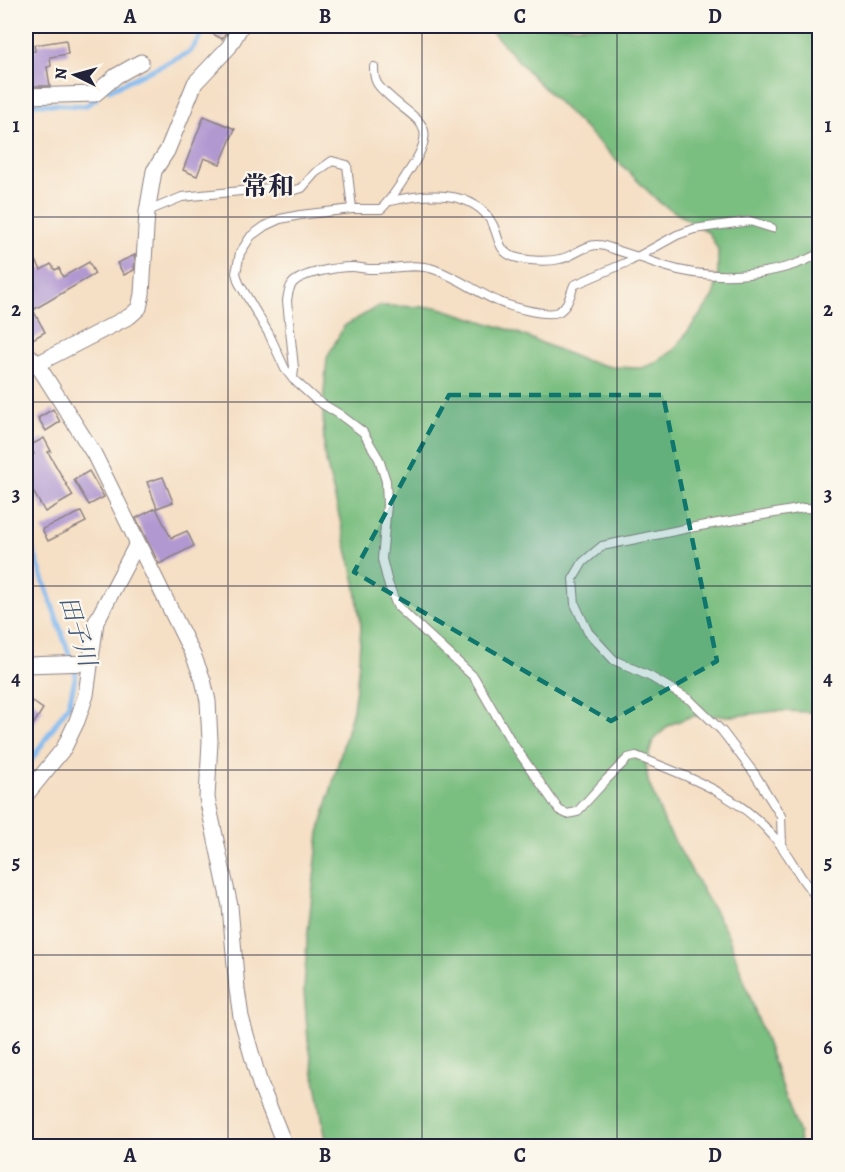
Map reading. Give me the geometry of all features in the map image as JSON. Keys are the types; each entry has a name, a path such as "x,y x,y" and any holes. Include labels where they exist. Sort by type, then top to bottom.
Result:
{"street":[{"path":"37,364 130,316 139,308 142,294 147,212 154,171 167,151 195,83 229,46 241,26"},
{"path":"26,96 95,94 116,76 141,62"},
{"path":"26,352 37,364 94,454 194,657 203,680 210,722 207,798 230,906 237,989 260,1084 285,1146"},
{"path":"26,795 64,748 71,735 83,706 87,663 96,622 137,544"},
{"path":"26,665 87,663"}],"lane":[{"path":"374,68 376,81 381,88 417,117 423,125 424,138 419,155 390,201 381,209 352,209 280,219 265,226 251,236 240,253 236,273 239,283 269,334 285,369 316,400 363,432 379,459 386,481 387,505 382,559 397,606 474,677 511,741 559,810 567,814 578,812 621,765 636,756 689,777 747,809 782,846 808,890 819,900"},
{"path":"147,212 182,197 270,188 292,191 302,188 315,173 332,161 347,165 352,209"},
{"path":"390,201 418,195 452,196 478,207 492,224 500,247 513,257 536,260 560,259 598,245 680,271 745,274 788,266 819,253"},
{"path":"293,379 294,368 287,301 288,291 293,282 301,277 352,267 370,269 410,265 428,268 472,286 496,301 542,312 557,312 566,306 574,285 637,257 677,235 694,229 750,221 772,228"},
{"path":"782,846 781,816 754,773 722,731 690,700 614,660 588,632 575,604 573,579 583,562 603,546 688,528 804,508 819,508"}],"highlighted area":[{"path":"449,395 663,395 717,661 611,721 354,572"}],"green space":[{"path":"487,26 819,26 819,710 811,712 776,711 734,716 692,716 669,725 653,741 646,764 648,781 665,824 728,935 799,1134 800,1146 327,1146 308,1040 304,991 307,940 319,833 353,709 361,626 355,582 324,453 323,404 327,358 344,326 379,306 437,307 513,331 583,360 611,367 642,368 655,363 674,350 714,296 718,271 718,250 709,233 660,203 534,78"}],"building":[{"path":"198,26 230,26 222,39"},
{"path":"66,40 68,54 50,57 51,66 47,67 50,86 26,86 26,53 35,51 34,45"},
{"path":"204,116 235,129 220,164 204,158 197,176 183,170"},
{"path":"26,241 41,270 51,264 55,270 59,268 63,277 89,262 95,274 33,310 45,332 26,343"},
{"path":"135,255 134,270 124,275 117,263"},
{"path":"53,409 60,422 46,431 38,418"},
{"path":"44,438 51,451 48,452 73,496 45,512 26,479 26,458 34,454 29,446"},
{"path":"89,471 104,497 89,505 74,480"},
{"path":"163,477 173,502 157,508 147,482"},
{"path":"156,508 171,538 187,531 194,546 159,564 136,518"},
{"path":"81,512 86,522 48,541 42,529"},
{"path":"26,697 43,709 26,736"}],"waterway":[{"path":"109,90 190,52 207,26"},
{"path":"26,103 85,106 96,99"},
{"name":"田子川","path":"26,530 76,674 69,704 26,768"}],"district":[{"name":"常和","path":"268,186"}]}
